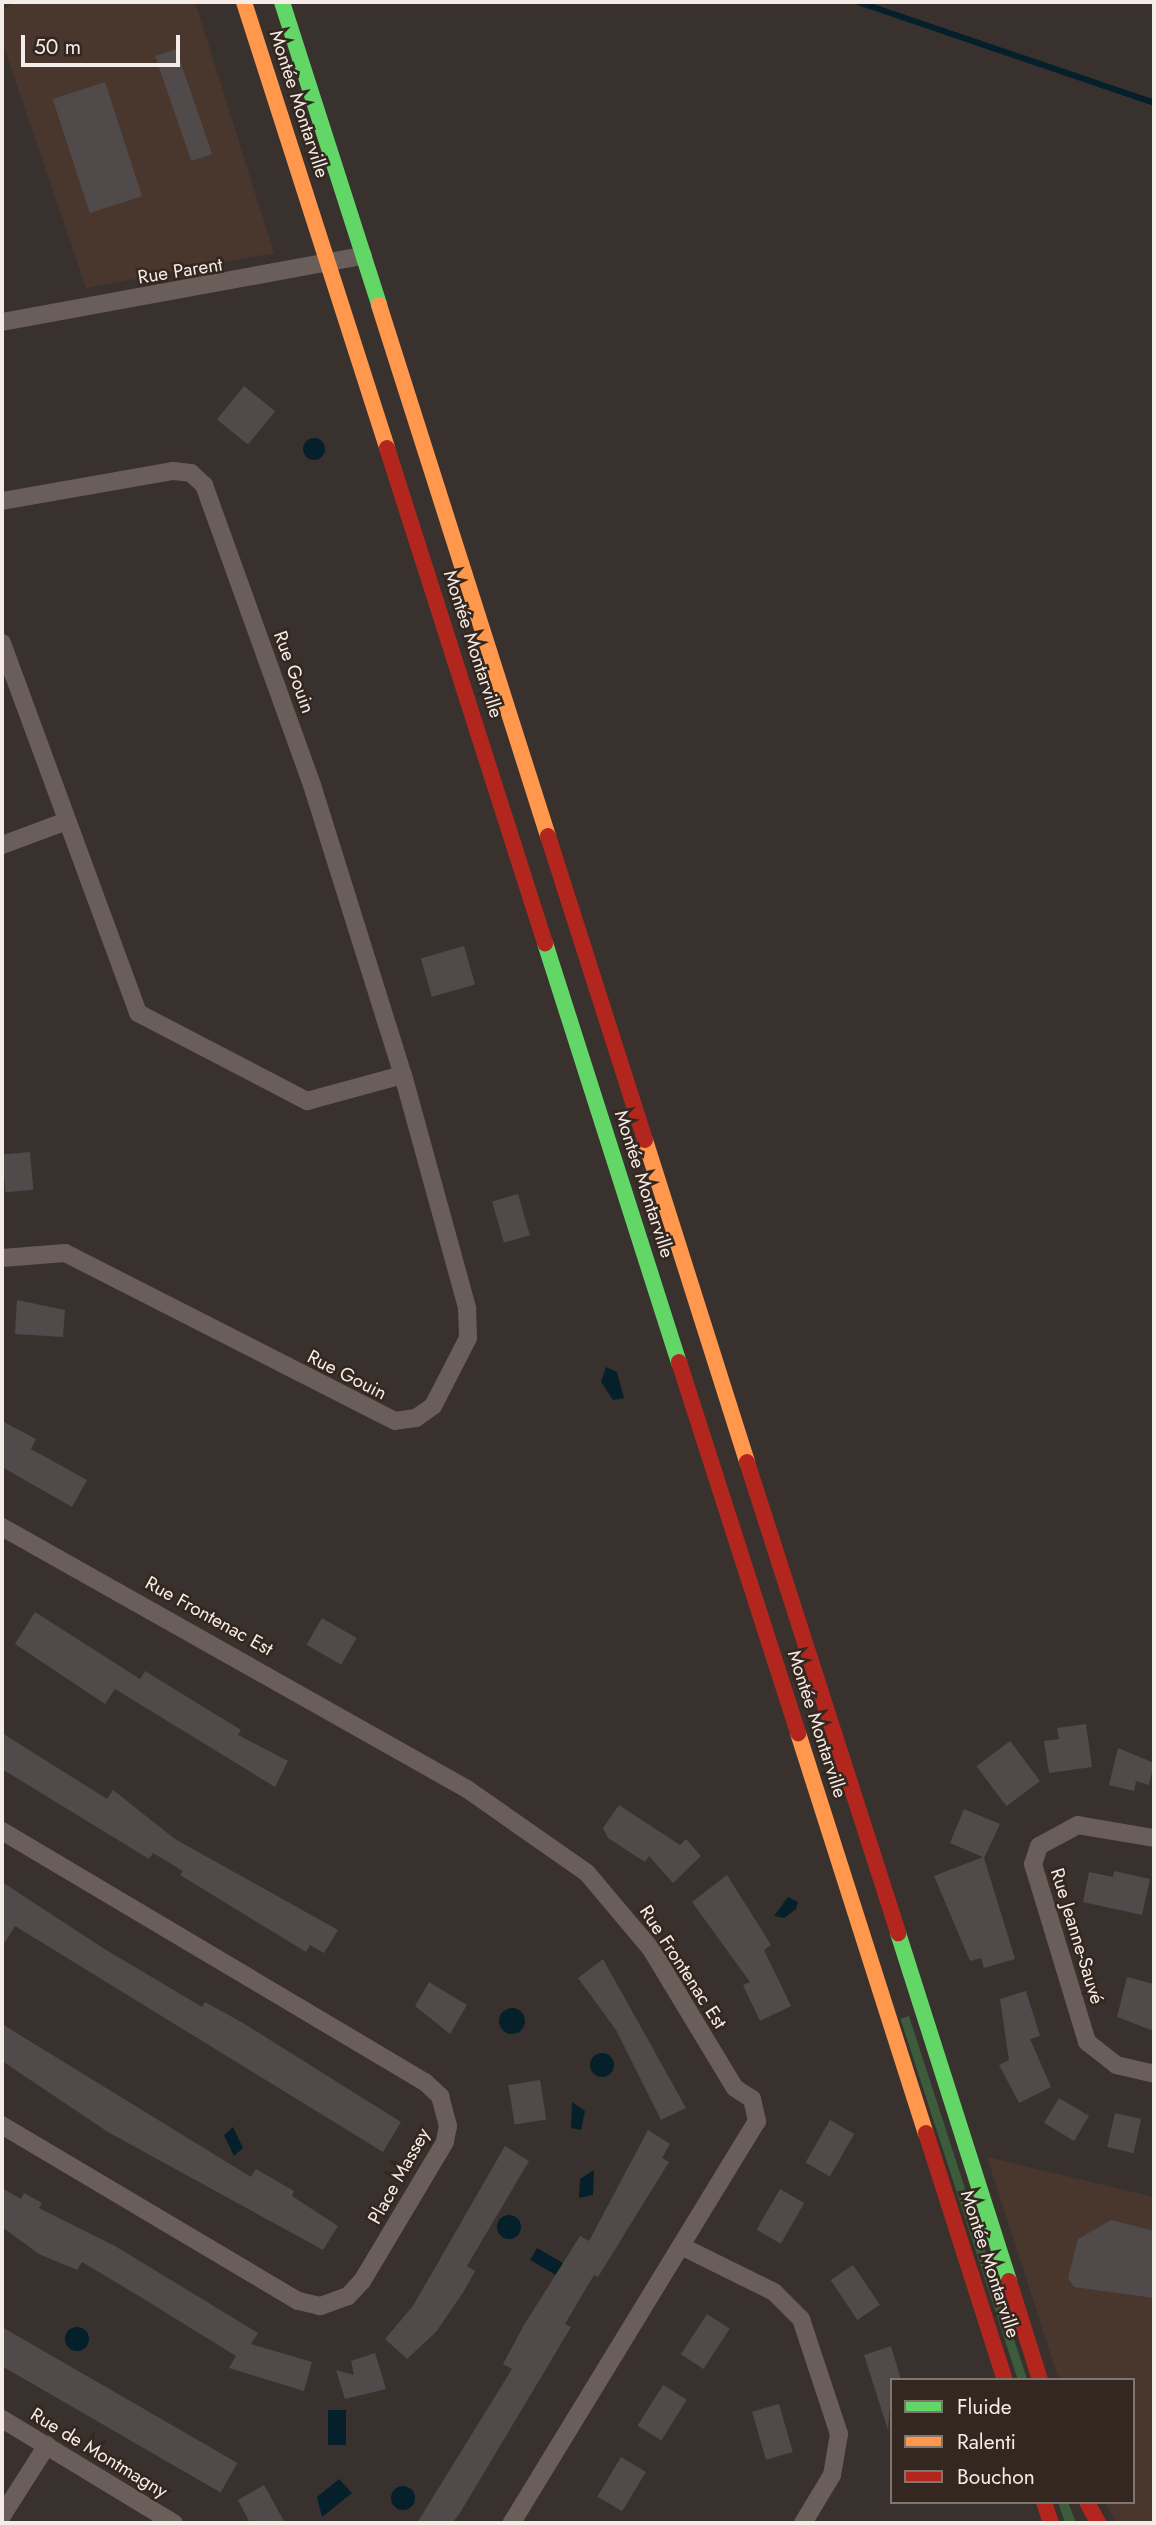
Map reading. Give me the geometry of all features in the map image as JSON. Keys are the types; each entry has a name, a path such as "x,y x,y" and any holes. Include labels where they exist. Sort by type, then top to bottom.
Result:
{"street":[{"name":"Montée Montarville","path":"244,2 1004,2378"},
{"name":"Montée Montarville","path":"282,2 1039,2378"},
{"name":"Rue Parent","path":"2,322 330,266 363,256"},
{"name":"Rue Gouin","path":"2,501 173,471 200,480 312,785 403,1075 470,1323 441,1393 416,1418 382,1416 65,1253 2,1258"},
{"path":"2,643 126,992 144,1019 307,1101 403,1075"},
{"path":"2,845 67,821"},
{"name":"Rue Frontenac Est","path":"2,1527 467,1789 587,1873 651,1949 734,2088 757,2109 757,2121 512,2523"},
{"name":"Rue Jeanne-Sauvé","path":"1154,1838 1078,1825 1039,1846 1033,1864 1087,2042 1116,2065 1154,2074"},
{"name":"Place Massey","path":"2,1831 425,2082 440,2096 448,2126 445,2142 362,2281 348,2296 320,2306 298,2301 2,2125"},
{"path":"681,2246 774,2292 801,2319 839,2434 832,2475 803,2523"},
{"name":"Rue de Montmagny","path":"2,2419 174,2523"},
{"path":"2,2516 47,2445"},
{"path":"1045,2504 1051,2523"},
{"path":"1079,2504 1085,2523"},
{"path":"1088,2504 1098,2523"}],"shaded area":[{"path":"14,2 195,2 274,253 86,288 2,41 2,11"},
{"path":"987,2157 1154,2197 1154,2523 1117,2523 1105,2504 1135,2504 1135,2378 1058,2378"}],"green space":[{"path":"909,2016 1027,2378 1017,2378 900,2019"},
{"path":"1059,2504 1069,2504 1076,2523 1065,2523"}],"water":[{"path":"314,438 322,441 325,449 322,457 314,460 306,457 303,449 306,441"},
{"path":"606,1367 617,1372 624,1398 613,1400 601,1382"},
{"path":"788,1897 798,1902 796,1909 784,1918 774,1916"},
{"path":"512,2008 521,2012 525,2021 521,2030 512,2034 503,2030 499,2021 503,2012"},
{"path":"602,2053 610,2057 614,2065 610,2073 602,2077 594,2073 590,2065 594,2057"},
{"path":"572,2102 585,2111 581,2130 571,2128"},
{"path":"233,2127 243,2148 234,2156 224,2135"},
{"path":"594,2170 593,2195 579,2198 580,2179"},
{"path":"509,2215 517,2219 521,2227 517,2235 509,2239 501,2235 497,2227 501,2219"},
{"path":"537,2248 563,2263 556,2275 530,2260"},
{"path":"77,2327 88,2334 89,2339 82,2350 77,2351 66,2344 65,2339 72,2328"},
{"path":"328,2410 346,2410 346,2445 328,2445"},
{"path":"339,2479 352,2493 322,2517 317,2497"},
{"path":"403,2486 414,2493 415,2498 408,2509 403,2510 392,2503 391,2498 398,2487"}],"building":[{"path":"176,49 212,154 191,161 155,56"},
{"path":"105,82 142,196 90,213 53,99"},
{"path":"244,386 275,411 248,445 217,419"},
{"path":"464,946 475,984 432,997 421,958"},
{"path":"30,1152 33,1190 5,1192 2,1154"},
{"path":"518,1194 530,1235 504,1243 492,1201"},
{"path":"17,1300 65,1310 63,1337 15,1334"},
{"path":"2,1421 36,1439 31,1449 87,1480 72,1507 2,1467"},
{"path":"35,1612 140,1679 145,1671 241,1730 238,1735 288,1761 275,1787 115,1689 105,1704 15,1644"},
{"path":"322,1618 357,1638 341,1665 306,1645"},
{"path":"1086,1724 1092,1767 1049,1773 1044,1741 1059,1739 1057,1728"},
{"path":"2,1733 107,1799 113,1790 175,1839 338,1930 324,1953 310,1945 306,1952 180,1875 183,1871 153,1853 149,1859 2,1769"},
{"path":"1010,1741 1040,1781 1007,1806 976,1766"},
{"path":"1118,1748 1154,1763 1149,1785 1136,1781 1134,1791 1109,1785"},
{"path":"619,1805 680,1845 686,1839 701,1856 673,1883 649,1856 645,1862 608,1838 603,1828"},
{"path":"964,1809 1000,1824 984,1858 1015,1959 984,1968 981,1958 970,1961 934,1876 983,1857 950,1843"},
{"path":"1114,1871 1150,1879 1142,1915 1083,1902 1089,1872 1113,1877"},
{"path":"727,1875 771,1945 764,1950 791,2006 760,2021 743,1985 750,1982 692,1902"},
{"path":"2,1882 103,1948 202,2007 205,2002 243,2023 401,2122 383,2152 15,1926 2,1947"},
{"path":"603,1959 686,2108 661,2120 616,2030 578,1978"},
{"path":"1127,1977 1154,1984 1154,2031 1117,2017"},
{"path":"429,1982 467,2005 450,2034 415,2006"},
{"path":"1026,1991 1040,2036 1030,2039 1051,2087 1019,2103 999,2065 1009,2060 1000,1999"},
{"path":"2,2024 251,2177 256,2169 294,2191 292,2196 338,2226 323,2250 108,2132 2,2061"},
{"path":"540,2080 546,2120 515,2125 508,2085"},
{"path":"1059,2098 1089,2116 1074,2141 1044,2123"},
{"path":"1115,2113 1141,2119 1133,2153 1107,2147"},
{"path":"830,2120 854,2134 830,2176 805,2162"},
{"path":"648,2130 670,2144 662,2158 669,2162 598,2277 594,2275 565,2324 571,2327 460,2513 452,2523 417,2523 512,2369 503,2364 524,2325 580,2236 589,2241"},
{"path":"505,2146 529,2161 467,2266 475,2271 464,2291 436,2332 407,2359 385,2339 413,2306"},
{"path":"2,2188 21,2199 24,2193 42,2203 39,2208 115,2246 258,2333 251,2344 312,2362 304,2391 229,2368 236,2356 134,2293 82,2262 77,2270 39,2254 2,2227"},
{"path":"780,2189 804,2203 781,2244 756,2230"},
{"path":"1111,2220 1154,2231 1154,2298 1074,2287 1068,2278 1078,2239"},
{"path":"853,2265 880,2305 857,2320 831,2280"},
{"path":"707,2314 730,2329 704,2369 681,2354"},
{"path":"2,2327 238,2463 221,2492 2,2366"},
{"path":"891,2346 900,2378 890,2378 888,2430 864,2355"},
{"path":"375,2353 386,2389 345,2399 336,2370 354,2375 351,2361"},
{"path":"663,2385 687,2400 661,2441 638,2426"},
{"path":"779,2404 793,2452 766,2460 752,2412"},
{"path":"621,2457 646,2472 622,2511 597,2496"},
{"path":"264,2485 285,2523 250,2523 238,2500"}],"waterway":[{"path":"858,2 1154,103"}],"traffic: fast":[{"path":"282,2 379,305"},
{"path":"545,943 679,1362"},
{"path":"898,1933 1009,2281"}],"traffic: slow":[{"path":"244,2 387,448"},
{"path":"379,305 548,836"},
{"path":"645,1140 747,1462"},
{"path":"798,1733 926,2133"}],"traffic: jam":[{"path":"387,448 545,943"},
{"path":"548,836 645,1140"},
{"path":"679,1362 798,1733"},
{"path":"747,1462 898,1933"},
{"path":"926,2133 1004,2378"},
{"path":"1009,2281 1039,2378"},
{"path":"1045,2504 1051,2523"},
{"path":"1088,2504 1098,2523"}]}
